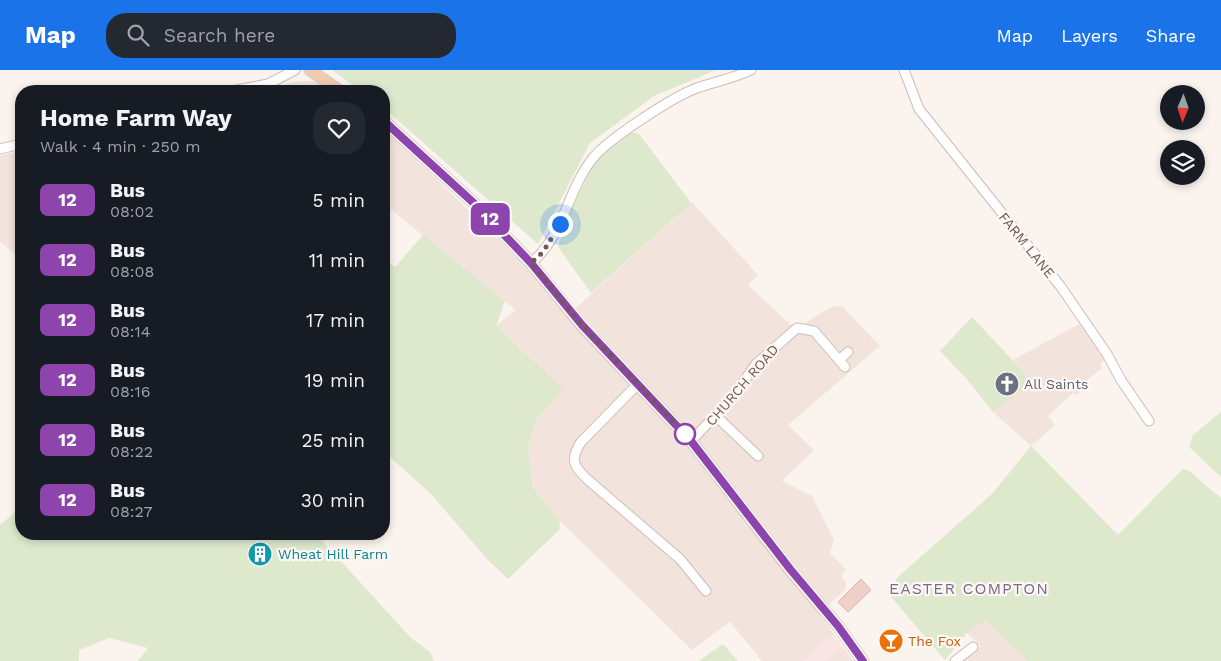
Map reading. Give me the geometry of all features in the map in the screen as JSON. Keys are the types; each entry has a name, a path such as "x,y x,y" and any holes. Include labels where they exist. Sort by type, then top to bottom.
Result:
{"main road":[{"path":"310,70 331,85"},
{"path":"390,126 477,206 531,263 582,325 691,441 790,569 838,626 863,661"}],"street":[{"path":"263,85 295,70"},
{"path":"531,263 543,252 560,224 584,172 593,158 605,147 679,97 695,89 751,70"},
{"name":"FARM LANE","path":"904,70 919,109 1061,287 1149,421"},
{"path":"0,149 15,145"},
{"name":"CHURCH ROAD","path":"691,441 716,416 748,377 756,364 797,328 814,331 845,367"},
{"path":"839,360 848,352"},
{"path":"638,384 582,442 575,452 575,463 578,471 680,559 706,591"},
{"path":"716,416 758,456"},
{"path":"956,661 973,646"}],"shaded area":[{"path":"314,81 321,85 285,85 294,82"},
{"path":"390,134 531,271 566,317 692,202 758,275 748,285 795,329 831,307 842,306 880,346 788,425 814,450 782,481 812,496 834,540 830,553 846,570 841,575 846,583 845,590 819,614 834,634 803,661 762,661 730,622 692,650 560,521 533,488 528,448 536,420 562,389 496,326 516,310 390,209"},
{"path":"15,152 15,253 0,242 0,156"},
{"path":"1079,324 1105,360 1100,364 1102,368 1077,388 1080,393 1076,395 1073,393 1048,416 1055,425 1031,446 993,412 1029,383 1013,360"},
{"path":"985,619 1028,661 961,661 981,646 967,633"},
{"path":"834,634 842,646 825,661 803,661"},
{"path":"842,646 854,661 825,661 825,660"}],"green space":[{"path":"332,70 716,70 654,96 590,143 538,244 390,113 390,85 353,85"},
{"path":"630,132 639,134 691,203 591,293 558,247 571,209 596,160"},
{"path":"423,235 505,301 496,326 563,389 536,420 528,448 533,488 560,521 559,530 508,579 487,559 431,494 390,457 390,263 395,267"},
{"path":"972,317 1020,368 1030,383 993,412 965,377 940,351"},
{"path":"1221,412 1221,477 1189,447 1193,435"},
{"path":"1031,446 1118,535 1183,469 1189,471 1221,498 1221,661 1028,661 985,620 967,633 945,660 887,592 899,576 992,494"},
{"path":"15,512 15,540 321,540 411,638 430,652 434,661 138,661 148,648 109,638 79,650 79,661 0,661 0,525"},
{"path":"723,644 738,661 699,661"}],"building":[{"name":"All Saints","path":"1016,377 1017,385 1007,391 1006,388 1000,390 997,384"},
{"name":"Wheat Hill Farm","path":"254,547 269,552 266,561 252,556"},
{"path":"861,579 871,590 848,612 838,602"}],"bus line":[{"name":"12","path":"390,126 477,206 531,263 582,325 691,441 804,588 838,626 863,661"}],"place":[{"name":"All Saints","path":"1007,384"},
{"name":"Wheat Hill Farm","path":"260,554"},
{"name":"The Fox","path":"891,641"}],"district":[{"name":"EASTER COMPTON","path":"969,588"}],"route":[{"path":"560,224 543,252 531,263 582,325 685,434"}]}
